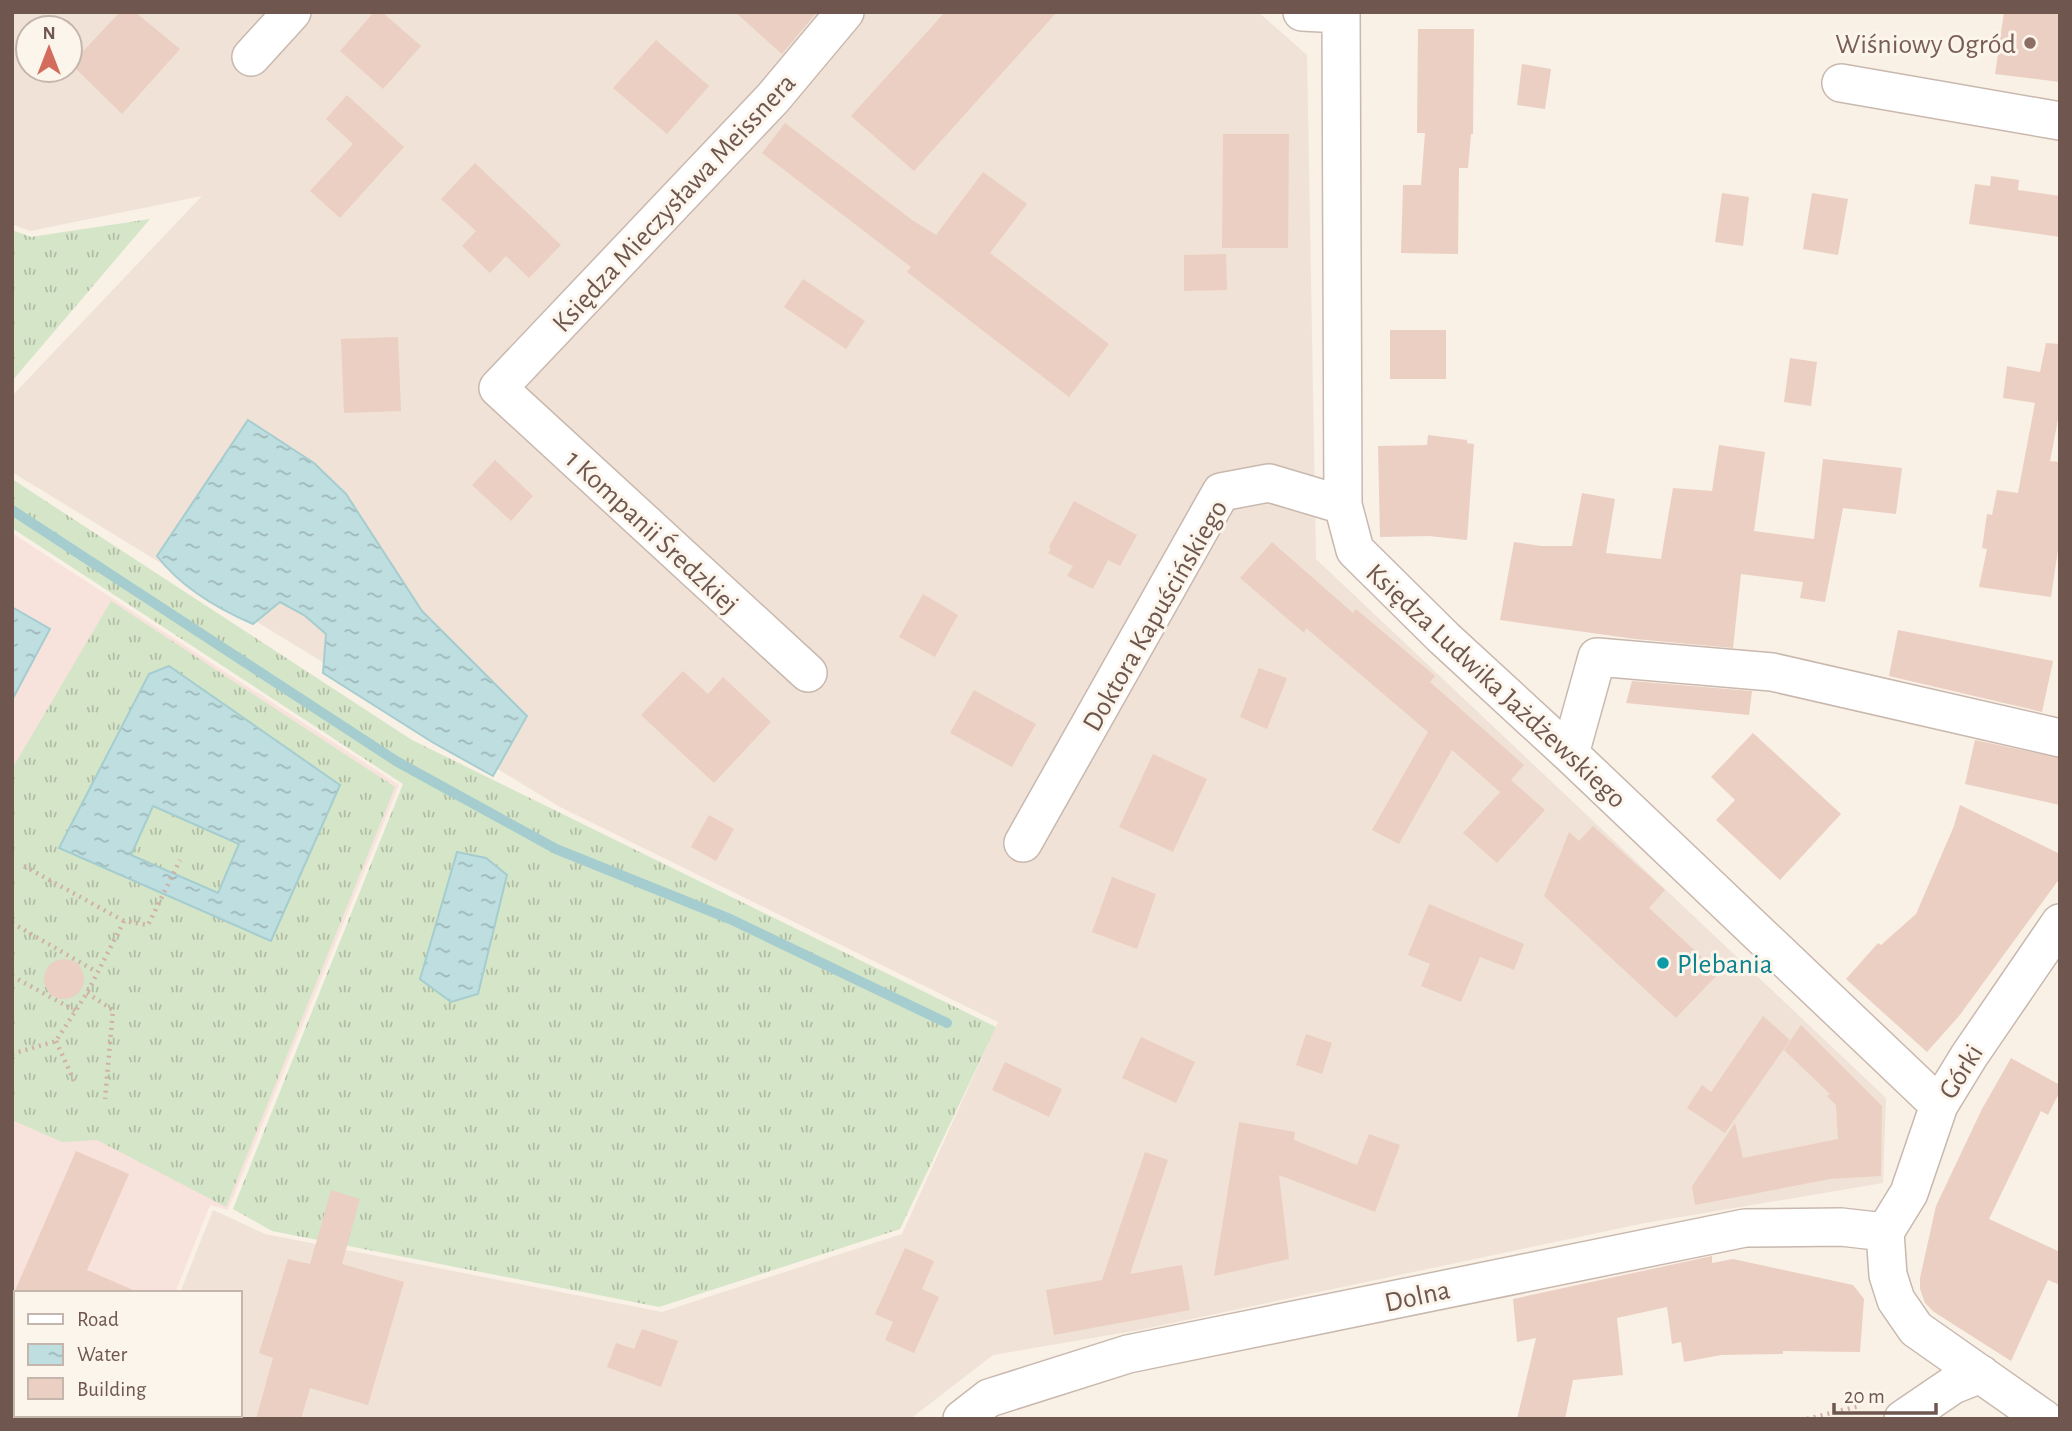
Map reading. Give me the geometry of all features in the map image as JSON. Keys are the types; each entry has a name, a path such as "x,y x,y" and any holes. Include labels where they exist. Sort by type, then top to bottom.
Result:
{"street":[{"path":"251,57 292,12"},
{"name":"Księdza Mieczysława Meissnera","path":"498,388 773,98 845,12"},
{"path":"1302,12 1341,13"},
{"name":"Księdza Ludwika Jażdżewskiego","path":"1341,13 1343,505 1355,550 1444,638 1939,1105"},
{"path":"1841,83 2060,121"},
{"name":"1 Kompanii Średzkiej","path":"498,388 808,673"},
{"name":"Doktora Kapuścińskiego","path":"1023,843 1221,492 1269,484 1343,505"},
{"path":"1570,754 1597,657 1772,672 2060,738"},
{"name":"Górki","path":"1885,1232 1909,1193 1939,1105 1969,1056 2060,923"},
{"name":"Dolna","path":"962,1419 989,1398 1128,1354 1745,1228 1841,1227 1885,1232"},
{"path":"1885,1232 1888,1275 1896,1300 1916,1329 2044,1419"},
{"path":"1903,1419 1953,1385 1981,1374"}],"path":[{"path":"24,866 124,921 148,925 180,860"},
{"path":"12,1054 57,1041 88,993 124,921"},
{"path":"12,923 97,972"},
{"path":"12,976 76,1011"},
{"path":"88,993 113,1010 105,1099"},
{"path":"57,1041 74,1081"},
{"path":"1807,1419 1859,1406"}],"shaded area":[{"path":"12,12 1258,12 1307,55 1316,559 1886,1098 1883,1183 1645,1223 1139,1330 993,1355 910,1419 126,1419 242,1417 242,1291 181,1291 213,1210 265,1234 662,1312 902,1234 998,1022 560,807 12,472 12,396 202,196 30,231 12,224"},
{"path":"12,533 399,785 228,1210 210,1205 176,1291 14,1291 14,1383"}],"green space":[{"path":"150,219 12,381 12,230 31,237"},
{"path":"12,479 412,740 996,1027 900,1229 659,1307 272,1231 233,1209 403,784 12,528"},
{"path":"111,601 395,787 226,1207 97,1140 62,1142 12,1120 12,769"}],"water":[{"path":"248,420 314,463 346,494 422,611 527,716 493,776 432,742 323,673 326,634 304,615 280,602 253,624 200,596 157,556"},
{"path":"12,607 50,629 12,700"},
{"path":"169,666 340,785 271,941 59,848 149,674","holes":["153,806 239,844 218,893 131,855"]},
{"path":"457,852 486,858 507,875 478,994 451,1002 420,979"}],"building":[{"path":"120,12 135,12 180,49 122,114 84,77 84,50"},
{"path":"374,12 382,12 421,46 383,89 340,51"},
{"path":"735,12 817,12 782,54"},
{"path":"945,12 1057,12 914,171 851,116"},
{"name":"Wiśniowy Ogród","path":"2004,12 2060,12 2060,82 1995,74"},
{"path":"1418,29 1474,29 1473,134 1468,168 1459,168 1458,254 1401,253 1403,185 1421,185 1425,133 1417,133"},
{"path":"656,40 709,86 667,134 613,88"},
{"path":"1522,64 1551,69 1545,109 1517,105"},
{"path":"347,95 404,147 340,218 310,191 353,144 326,119"},
{"path":"785,123 912,220 936,235 983,172 1027,204 990,253 1109,344 1069,397 907,272 911,267 762,153"},
{"path":"1223,134 1289,134 1288,248 1222,248"},
{"path":"475,163 561,245 529,278 506,256 490,273 462,246 476,231 441,199"},
{"path":"1991,176 2019,180 2018,190 2060,196 2060,237 1969,224 1975,184 1990,186"},
{"path":"1722,193 1749,197 1743,246 1715,242"},
{"path":"1812,193 1848,199 1838,255 1803,249"},
{"path":"1226,254 1227,290 1184,291 1184,255"},
{"path":"803,279 865,321 846,349 784,307"},
{"path":"1390,330 1446,330 1446,379 1390,379"},
{"path":"398,337 401,411 344,413 341,339"},
{"path":"2046,343 2060,344 2060,409 2050,461 2060,462 2060,536 2051,597 1979,587 1987,549 1982,548 1987,514 1992,515 1997,490 2018,493 2035,403 2003,398 2007,366 2040,372"},
{"path":"1790,358 1817,362 1811,406 1784,402"},
{"path":"1428,435 1467,440 1467,443 1474,444 1467,540 1429,536 1380,537 1378,446 1427,445"},
{"path":"1719,445 1765,452 1754,531 1814,539 1823,459 1902,468 1896,514 1843,508 1825,602 1800,598 1803,582 1741,574 1733,648 1635,639 1500,620 1514,542 1541,546 1572,546 1582,493 1615,499 1606,553 1661,559 1673,488 1712,491"},
{"path":"495,460 533,496 511,521 472,485"},
{"path":"1074,501 1137,535 1120,566 1108,560 1093,589 1067,576 1073,566 1048,553"},
{"path":"1272,542 1353,613 1356,609 1435,676 1430,682 1524,765 1511,780 1545,810 1497,863 1463,833 1500,792 1452,750 1399,844 1372,830 1428,732 1306,628 1304,633 1240,578"},
{"path":"923,594 958,615 935,657 899,637"},
{"path":"1898,630 2053,661 2042,712 1889,676"},
{"path":"1259,668 1287,678 1267,729 1240,717"},
{"path":"683,671 708,694 723,677 771,722 714,783 641,715"},
{"path":"1632,681 1752,691 1749,715 1626,703"},
{"path":"974,690 1036,724 1012,767 950,733"},
{"path":"1753,733 1841,814 1780,880 1716,820 1735,800 1711,777"},
{"path":"1975,740 2060,758 2060,805 1965,784"},
{"path":"1153,754 1207,779 1173,852 1119,827"},
{"path":"1960,805 2060,854 2060,878 1959,1016 1927,1052 1846,979 1878,943 1881,945 1916,914 1954,826"},
{"path":"709,815 734,829 716,861 691,847"},
{"path":"1593,826 1665,890 1649,908 1719,973 1676,1018 1544,896 1569,832 1579,841"},
{"path":"1112,877 1156,894 1137,949 1092,932"},
{"path":"1429,904 1524,944 1514,970 1480,957 1461,1002 1421,986 1430,964 1408,955"},
{"path":"64,959 72,960 78,965 83,971 83,987 78,993 72,998 64,999 56,998 50,993 45,987 44,979 45,971 50,965 56,960"},
{"path":"1763,1016 1790,1040 1725,1133 1687,1108 1702,1085 1711,1092"},
{"path":"1801,1025 1882,1106 1881,1176 1830,1179 1695,1205 1692,1186 1735,1123 1743,1158 1838,1139 1836,1105 1827,1096 1830,1094 1784,1050"},
{"path":"1306,1034 1332,1043 1322,1074 1296,1065"},
{"path":"1141,1037 1195,1062 1176,1103 1122,1078"},
{"path":"2011,1058 2060,1085 2060,1091 2048,1115 2041,1111 1989,1219 2060,1252 2060,1285 2048,1280 2011,1361 1934,1312 1925,1303 1920,1289 1920,1278 1936,1206 1982,1109"},
{"path":"1005,1062 1062,1089 1049,1117 992,1090"},
{"path":"1239,1122 1295,1132 1294,1140 1357,1165 1369,1134 1400,1145 1375,1212 1279,1175 1289,1259 1214,1276"},
{"path":"76,1151 129,1174 87,1270 135,1291 15,1291"},
{"path":"1145,1152 1168,1160 1130,1274 1182,1265 1190,1310 1054,1335 1046,1290 1102,1280"},
{"path":"331,1190 360,1199 342,1264 404,1282 368,1405 310,1388 301,1419 256,1419 273,1358 259,1353 288,1259 310,1264"},
{"path":"905,1248 934,1261 922,1289 939,1297 914,1353 885,1340 893,1322 875,1314"},
{"path":"1712,1256 1712,1263 1733,1259 1853,1285 1864,1299 1860,1352 1783,1351 1783,1354 1721,1355 1684,1362 1681,1342 1672,1344 1667,1307 1617,1318 1623,1375 1573,1380 1565,1419 1517,1419 1536,1338 1517,1342 1513,1299"},
{"path":"642,1329 678,1341 661,1387 607,1367 616,1343 634,1349"}],"waterway":[{"path":"12,510 396,761 556,849 730,919 947,1023"}],"place":[{"name":"Wiśniowy Ogród","path":"2030,43"},
{"name":"Plebania","path":"1663,963"}]}
